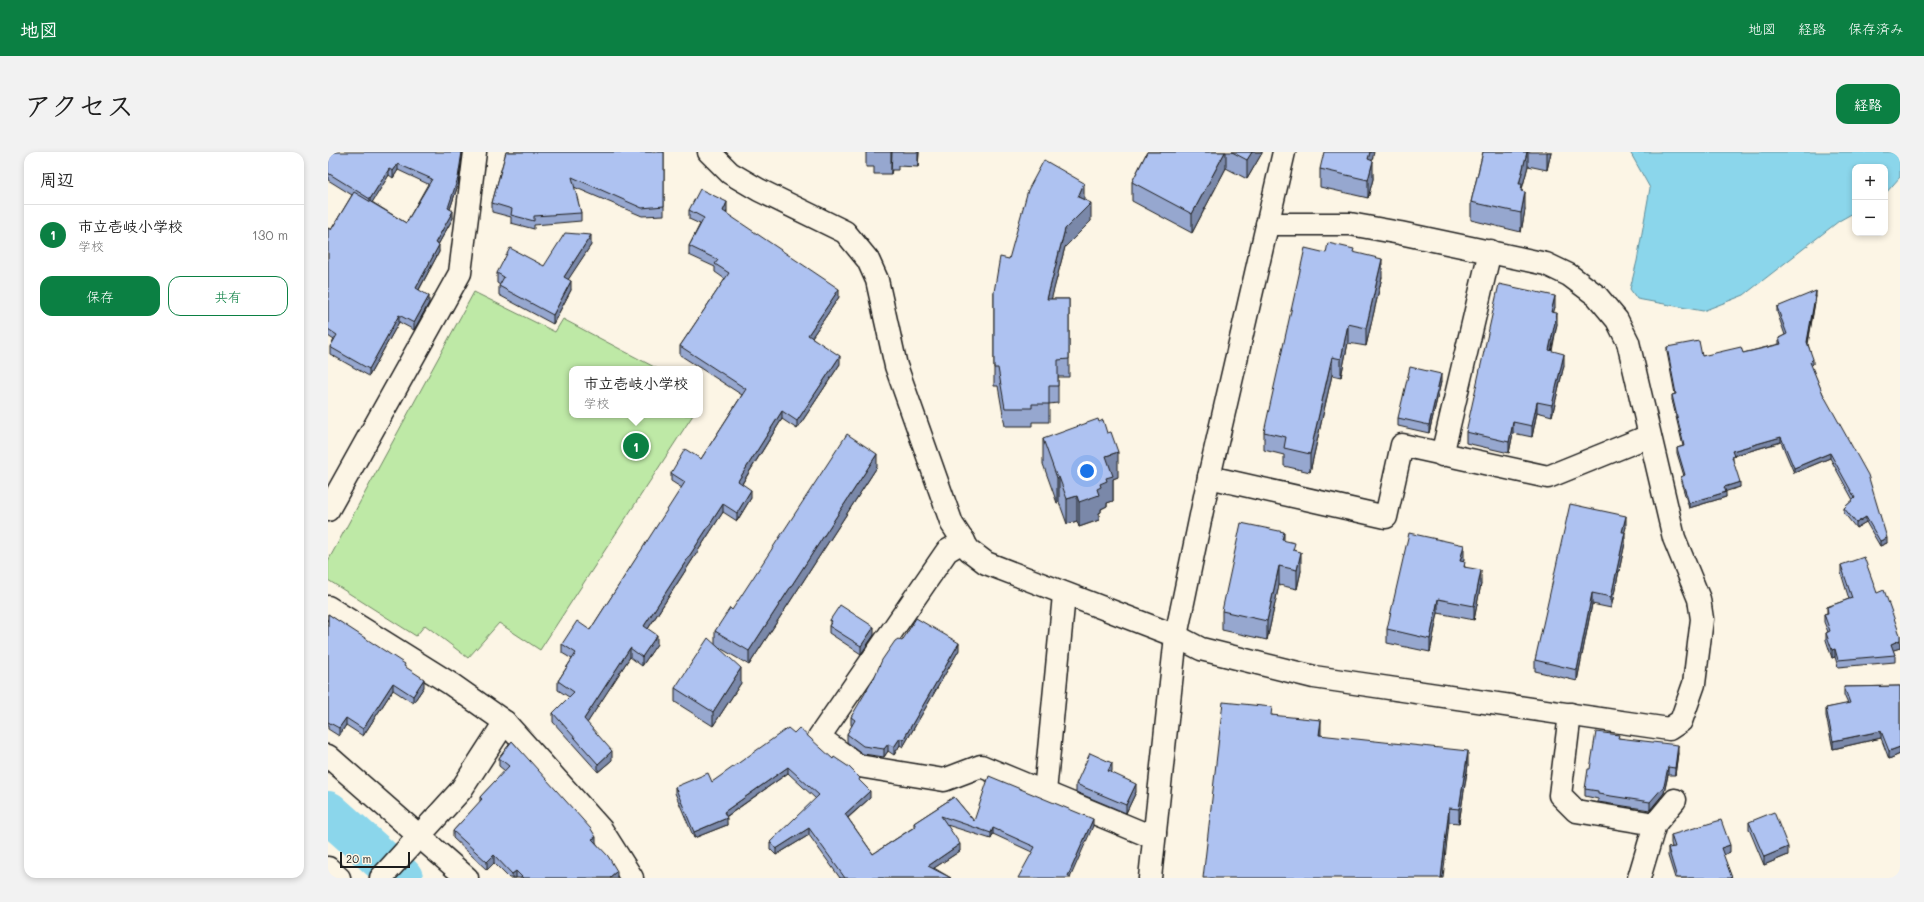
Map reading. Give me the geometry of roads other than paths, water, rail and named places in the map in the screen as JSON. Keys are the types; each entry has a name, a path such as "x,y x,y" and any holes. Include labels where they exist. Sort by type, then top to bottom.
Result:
{"street":[{"path":"328,510 460,274 475,152"},
{"path":"709,152 730,173 759,190 845,232 868,260 877,280 896,366 952,524 969,550 986,563 1064,595 1176,636 1201,649 1314,677 1669,729 1681,721 1694,684 1702,619 1699,599 1674,538 1628,342 1617,320 1597,296 1568,275 1546,264 1490,251 1350,224 1267,224"},
{"path":"1150,878 1176,636 1209,477 1284,152"},
{"path":"1442,455 1490,251"},
{"path":"1209,477 1386,517 1402,445 1442,455 1548,477 1649,436"},
{"path":"964,541 947,551 819,737 859,766 944,780 981,766 1145,834 1155,834"},
{"path":"1045,792 1064,595"},
{"path":"328,607 451,684 505,722 601,829 632,878"},
{"path":"1570,714 1560,795 1576,811 1655,824"},
{"path":"381,878 461,790 505,722"},
{"path":"328,756 418,837 467,878"},
{"path":"1639,878 1655,824 1675,800"},
{"path":"328,868 339,878"}],"water":[{"path":"1630,152 1900,152 1900,177 1888,191 1888,164 1852,164 1852,214 1839,221 1744,295 1703,311 1637,299 1630,289 1637,261 1650,188"}],"waterway":[{"path":"328,812 402,878"}],"place":[{"name":"市立壱岐小学校","path":"636,446"}]}
